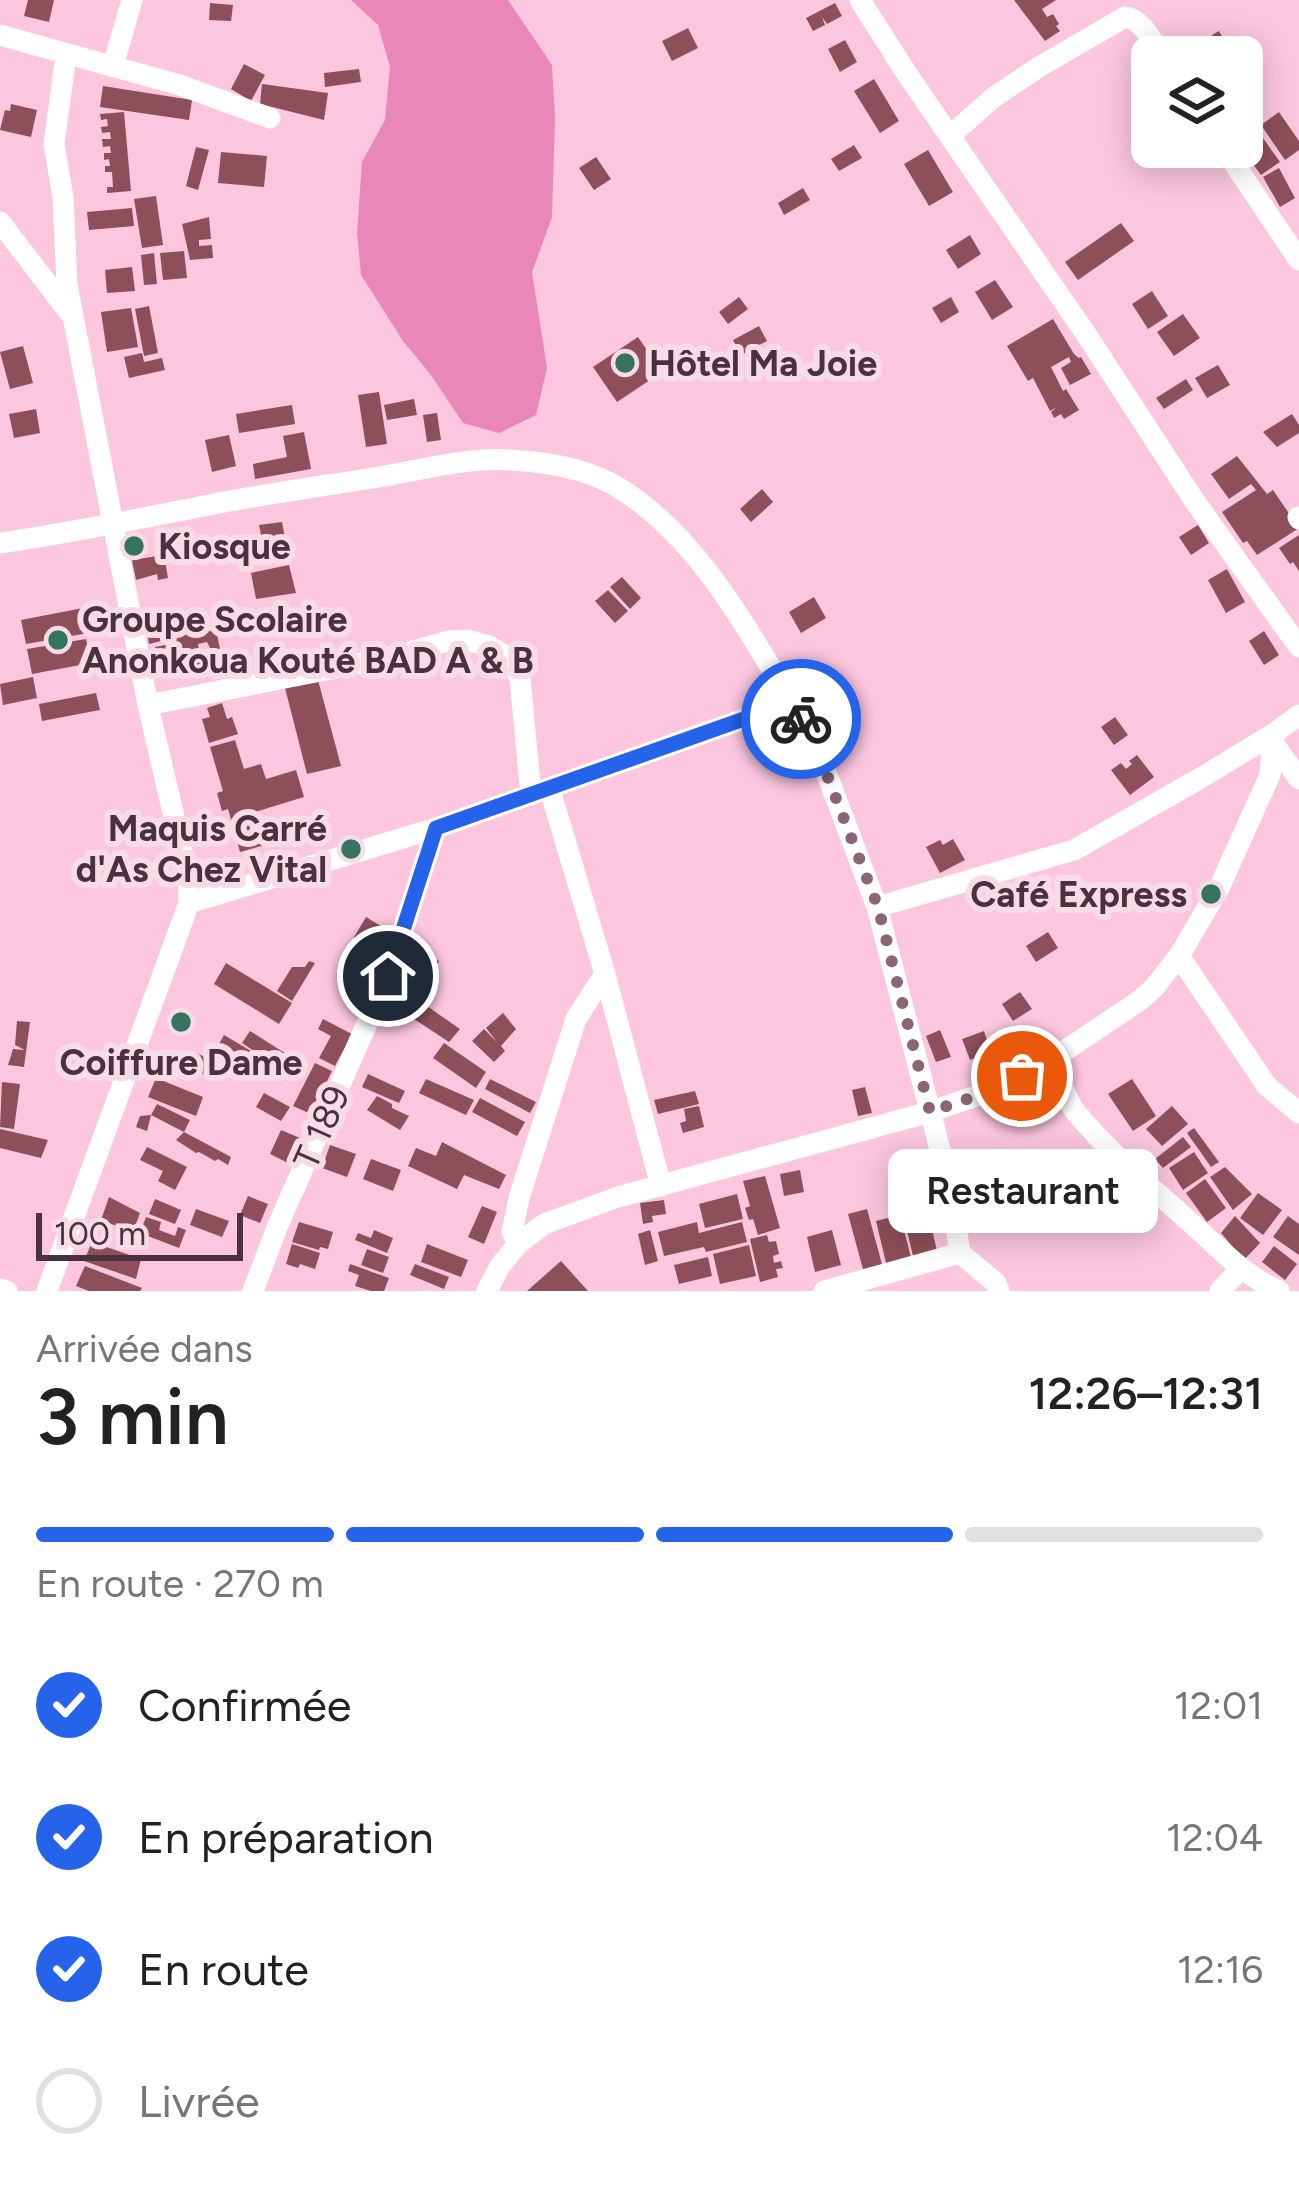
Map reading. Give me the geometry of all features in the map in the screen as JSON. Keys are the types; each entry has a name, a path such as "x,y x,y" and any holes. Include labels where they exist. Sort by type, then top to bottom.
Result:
{"street":[{"path":"112,66 132,0"},
{"path":"860,0 1194,500 1299,647"},
{"path":"951,135 1039,67 1125,16 1140,23 1148,36"},
{"path":"0,35 180,86 270,118"},
{"path":"47,1291 189,902 188,877 148,705 67,285 63,197 54,143 67,55"},
{"path":"1237,168 1299,260"},
{"path":"0,222 74,316"},
{"path":"0,543 464,462 549,464 620,488 670,526 714,578 792,702 820,757 878,907 950,1188 960,1253 996,1283 999,1291"},
{"path":"148,705 392,657 448,641 489,646 510,658 520,678 540,792 605,974 662,1186"},
{"path":"189,902 436,828 792,702"},
{"path":"878,907 1074,850 1273,739 1299,715"},
{"path":"1273,739 1299,779"},
{"path":"487,1291 518,1244 544,1223 618,1197 930,1112 996,1089 1051,1060 1154,989 1219,888 1270,775 1273,739"},
{"name":"T 189","path":"254,1291 278,1225 388,976 436,828"},
{"path":"1179,956 1267,1087 1299,1113"},
{"path":"518,1244 512,1232 519,1198 576,1019 605,974"},
{"path":"1051,1060 1071,1108 1126,1165 1241,1268 1279,1291"},
{"path":"824,1291 960,1253"},
{"path":"1220,1291 1241,1268"}],"shaded area":[{"path":"351,0 508,0 552,65 552,217 532,272 547,368 536,415 499,433 463,423 361,275 357,233 362,162 385,120 390,67 378,25"}],"building":[{"path":"28,0 54,0 49,22 24,16"},
{"path":"1014,0 1056,0 1042,9 1047,17 1053,14 1060,31 1045,41"},
{"path":"210,3 233,5 231,21 209,20"},
{"path":"835,3 842,16 827,24 822,17 825,25 813,31 806,18"},
{"path":"688,28 698,48 672,61 662,41"},
{"path":"845,40 857,62 840,72 828,49"},
{"path":"244,64 265,75 251,101 231,89"},
{"path":"359,69 361,82 325,87 324,73"},
{"path":"874,79 899,121 880,133 854,91"},
{"path":"262,84 328,93 324,120 260,104"},
{"path":"103,86 192,100 189,120 100,107"},
{"path":"11,104 37,110 31,137 0,130"},
{"path":"124,112 131,191 107,193 107,187 113,187 112,172 105,172 105,166 110,166 104,153 111,153 102,139 111,139 110,132 102,133 101,127 108,126 100,114"},
{"path":"1279,112 1299,141 1299,150 1285,160 1263,124"},
{"path":"1263,138 1280,162 1261,175 1256,168 1263,168"},
{"path":"854,145 862,158 839,171 831,159"},
{"path":"196,147 209,150 198,190 186,186"},
{"path":"928,150 953,192 929,206 904,164"},
{"path":"221,152 267,156 264,187 218,183"},
{"path":"596,157 611,179 594,190 579,168"},
{"path":"1279,168 1295,198 1280,207 1263,177"},
{"path":"803,188 810,200 784,215 778,203"},
{"path":"156,196 163,245 142,248 134,199"},
{"path":"132,208 134,226 89,230 87,212"},
{"path":"209,217 211,239 199,240 199,246 212,245 213,258 190,260 182,224"},
{"path":"1121,223 1134,241 1078,280 1065,262"},
{"path":"970,235 981,254 958,269 946,250"},
{"path":"184,251 187,278 163,280 160,253"},
{"path":"154,253 157,284 144,285 141,255"},
{"path":"132,267 135,291 107,293 105,270"},
{"path":"995,280 1013,307 992,320 975,292"},
{"path":"1152,291 1168,316 1148,329 1132,304"},
{"path":"739,297 748,309 728,324 719,312"},
{"path":"951,297 959,312 941,323 932,308"},
{"path":"149,306 158,353 144,356 135,309"},
{"path":"131,308 138,347 107,352 101,312"},
{"path":"1183,314 1200,338 1174,356 1157,332"},
{"path":"1053,319 1091,374 1070,385 1061,368 1071,362 1069,357 1051,367 1079,410 1064,419 1061,414 1054,418 1051,412 1057,407 1050,411 1033,378 1028,381 1007,346"},
{"path":"759,326 767,341 741,355 733,340"},
{"path":"638,337 662,372 617,402 593,367"},
{"path":"23,346 33,383 10,389 0,352"},
{"path":"142,353 144,362 162,358 165,370 129,378 124,357"},
{"path":"1218,365 1230,385 1207,398 1195,378"},
{"path":"1186,379 1193,390 1164,409 1156,398"},
{"path":"379,392 387,444 366,447 358,395"},
{"path":"414,399 417,415 387,420 384,405"},
{"path":"292,405 295,424 239,433 236,414"},
{"path":"36,409 40,433 14,438 9,414"},
{"path":"437,413 441,440 427,442 423,415"},
{"path":"1292,414 1299,433 1277,447 1263,432"},
{"path":"304,432 311,469 255,479 253,464 287,457 283,436"},
{"path":"229,435 236,466 212,472 205,440"},
{"path":"1237,456 1267,494 1273,490 1299,528 1257,555 1222,512 1256,490 1251,484 1229,499 1211,474"},
{"path":"762,489 773,502 751,522 740,509"},
{"path":"282,522 289,561 267,564 259,525"},
{"path":"1198,525 1209,543 1191,555 1179,537"},
{"path":"1299,535 1299,571 1279,548"},
{"path":"164,555 168,578 158,580 157,574 136,580 132,560"},
{"path":"289,565 296,593 256,599 251,573"},
{"path":"1227,569 1245,602 1226,613 1208,580"},
{"path":"622,577 641,598 630,609 610,587"},
{"path":"608,590 628,611 615,623 595,601"},
{"path":"814,597 826,618 801,633 789,612"},
{"path":"83,608 88,633 26,644 21,620"},
{"path":"169,619 171,633 149,644 146,624"},
{"path":"216,630 220,649 211,650 207,642 198,644 202,670 160,678 155,647 165,645 164,638"},
{"path":"1264,631 1279,655 1264,665 1249,641"},
{"path":"86,639 91,663 32,674 27,649"},
{"path":"33,677 37,698 3,705 0,684"},
{"path":"318,680 341,766 307,774 285,688"},
{"path":"96,693 100,710 42,721 39,704"},
{"path":"222,703 238,734 209,743 202,719 210,717 207,708"},
{"path":"1115,717 1128,735 1114,745 1101,727"},
{"path":"235,740 244,769 261,764 266,779 296,770 304,797 255,812 265,845 240,852 228,809 222,811 217,793 223,791 210,747"},
{"path":"1137,755 1154,777 1130,795 1111,770 1121,763 1126,769"},
{"path":"953,839 965,860 940,873 926,847"},
{"path":"366,917 386,929 379,942 369,946 354,937"},
{"path":"1048,932 1058,948 1036,962 1026,946"},
{"path":"423,954 439,961 424,988 411,980"},
{"path":"309,961 315,963 292,1001 277,991 292,967 305,967"},
{"path":"226,963 292,1003 279,1024 214,984"},
{"path":"1020,992 1032,1009 1013,1021 1002,1004"},
{"path":"421,1002 460,1029 449,1042 411,1017"},
{"path":"503,1013 516,1029 494,1062 472,1041 484,1029 497,1042 486,1028"},
{"path":"323,1019 352,1034 335,1066 319,1058 331,1036 318,1029"},
{"path":"17,1021 30,1022 24,1067 8,1065 13,1049 25,1050 15,1045"},
{"path":"940,1030 951,1057 936,1062 926,1036"},
{"path":"250,1031 291,1057 283,1070 242,1043"},
{"path":"984,1031 991,1052 970,1060 962,1039"},
{"path":"224,1035 256,1054 244,1073 213,1055"},
{"path":"444,1043 486,1072 476,1088 433,1058"},
{"path":"197,1053 224,1068 216,1081 188,1066"},
{"path":"315,1063 332,1071 311,1114 293,1106"},
{"path":"368,1074 405,1091 399,1103 362,1087"},
{"path":"156,1078 203,1097 196,1116 148,1097"},
{"path":"426,1079 474,1100 466,1115 419,1093"},
{"path":"490,1079 536,1102 530,1113 485,1089"},
{"path":"1132,1079 1156,1116 1133,1131 1108,1094"},
{"path":"2,1082 20,1084 14,1129 0,1127"},
{"path":"865,1087 872,1113 858,1116 852,1090"},
{"path":"695,1091 699,1104 658,1114 654,1100"},
{"path":"264,1093 290,1107 281,1121 256,1107"},
{"path":"377,1096 409,1116 400,1130 367,1110"},
{"path":"480,1098 525,1122 517,1136 472,1112"},
{"path":"157,1104 190,1120 184,1132 151,1115"},
{"path":"699,1106 704,1127 683,1133 684,1109"},
{"path":"1172,1106 1188,1124 1162,1146 1146,1129"},
{"path":"151,1115 147,1131 136,1127 140,1116"},
{"path":"1194,1128 1219,1162 1211,1167 1187,1133"},
{"path":"0,1129 48,1140 41,1158 0,1148"},
{"path":"281,1130 300,1138 288,1163 270,1154"},
{"path":"184,1132 231,1157 228,1165 176,1140"},
{"path":"1183,1137 1191,1147 1163,1168 1155,1159"},
{"path":"442,1142 506,1175 499,1189 464,1175 457,1189 408,1166 416,1148 436,1156"},
{"path":"330,1145 356,1154 347,1177 322,1168"},
{"path":"147,1147 187,1167 175,1190 158,1181 163,1171 140,1160"},
{"path":"1194,1152 1208,1173 1183,1190 1169,1168"},
{"path":"371,1159 401,1170 393,1191 363,1179"},
{"path":"1225,1167 1252,1194 1233,1210 1210,1177"},
{"path":"800,1170 804,1192 784,1196 780,1174"},
{"path":"765,1176 780,1228 758,1235 745,1208 750,1206 743,1181"},
{"path":"1205,1179 1226,1208 1207,1222 1186,1193"},
{"path":"1258,1193 1282,1210 1263,1235 1240,1218"},
{"path":"737,1194 743,1219 705,1228 699,1204"},
{"path":"248,1196 268,1204 260,1223 240,1215"},
{"path":"109,1197 140,1213 133,1232 101,1220"},
{"path":"155,1199 181,1210 175,1224 149,1214"},
{"path":"664,1200 666,1214 652,1216 653,1222 643,1224 640,1203"},
{"path":"482,1206 497,1212 484,1244 468,1237"},
{"path":"927,1208 937,1251 913,1256 903,1214"},
{"path":"196,1209 229,1221 222,1237 190,1225"},
{"path":"867,1209 883,1268 864,1273 848,1214"},
{"path":"900,1215 912,1261 887,1267 876,1221"},
{"path":"1235,1216 1260,1243 1244,1260 1221,1233"},
{"path":"1288,1216 1299,1224 1299,1255 1273,1237"},
{"path":"146,1217 161,1222 159,1230 175,1236 178,1227 186,1230 179,1248 140,1233"},
{"path":"299,1222 333,1232 328,1249 292,1242"},
{"path":"697,1222 699,1233 742,1222 747,1242 664,1256 658,1232"},
{"path":"374,1230 393,1238 387,1253 355,1240 358,1233 371,1238"},
{"path":"650,1230 658,1261 645,1265 638,1234"},
{"path":"832,1230 841,1265 815,1272 807,1237"},
{"path":"767,1235 769,1242 776,1241 779,1254 773,1256 774,1263 781,1261 783,1268 776,1269 778,1277 760,1282 750,1239"},
{"path":"92,1242 141,1259 136,1279 84,1261"},
{"path":"292,1244 320,1253 315,1269 286,1264"},
{"path":"427,1244 468,1260 461,1277 421,1262"},
{"path":"749,1245 756,1276 720,1284 713,1254"},
{"path":"1274,1246 1297,1264 1285,1280 1262,1262"},
{"path":"367,1249 389,1257 383,1273 361,1265"},
{"path":"708,1257 712,1276 679,1284 674,1265"},
{"path":"561,1261 588,1291 527,1291"},
{"path":"350,1264 389,1278 384,1291 355,1286 359,1275 348,1271"},
{"path":"415,1264 449,1277 444,1289 410,1275"},
{"path":"85,1266 142,1288 89,1291 76,1286"}],"way so far":[{"path":"801,719 878,907 930,1112 1022,1076"}],"place":[{"name":"Hôtel Ma Joie","path":"625,363"},
{"name":"Kiosque","path":"134,546"},
{"name":"Groupe Scolaire Anonkoua Kouté BAD A & B","path":"58,640"},
{"name":"Maquis Carré d'As Chez Vital","path":"351,849"},
{"name":"Café Express","path":"1211,894"},
{"name":"Coiffure Dame","path":"181,1022"},
{"name":"Restaurant","path":"1022,1076"}],"route":[{"path":"388,976 436,828 792,702 801,719"}]}
